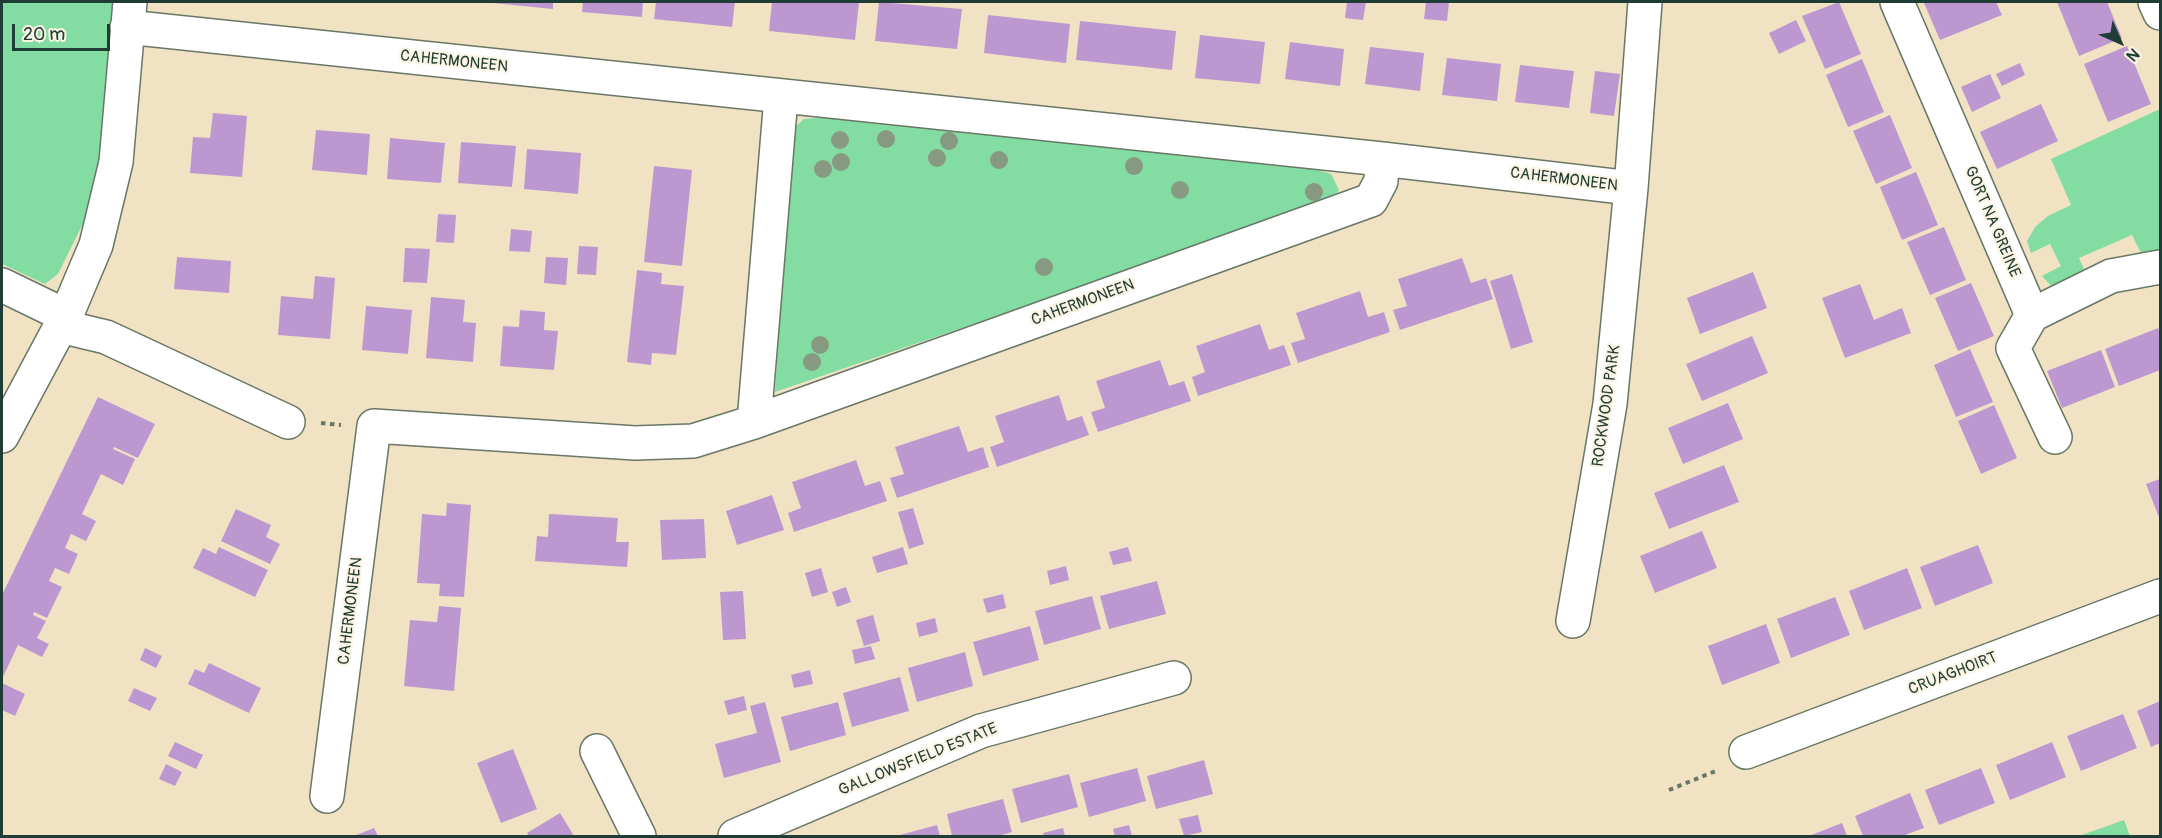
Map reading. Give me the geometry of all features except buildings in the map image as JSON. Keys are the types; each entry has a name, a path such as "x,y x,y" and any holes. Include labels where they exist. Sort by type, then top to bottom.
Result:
{"street":[{"name":"CAHERMONEEN","path":"2,436 63,321 96,245 116,162 129,14 781,97 1382,159 1631,188 1646,2"},
{"name":"GORT NA GREINE","path":"1897,2 2032,315"},
{"path":"2155,2 2160,13"},
{"path":"754,422 781,97"},
{"name":"CAHERMONEEN","path":"327,796 374,426 635,443 693,441 754,422 1371,200 1381,181 1382,159"},
{"name":"ROCKWOOD PARK","path":"1573,621 1610,404 1631,188"},
{"path":"2055,437 2013,348 2032,315 2110,276 2160,267"},
{"path":"2,285 63,321 106,337 288,422"},
{"name":"CRUAGHOIRT","path":"1746,752 2160,596"},
{"name":"GALLOWSFIELD ESTATE","path":"735,837 981,731 1174,678"},
{"path":"597,751 639,837"}],"path":[{"path":"288,422 374,426"},
{"path":"1669,790 1730,764 1746,752"}],"green space":[{"path":"2,2 118,2 97,195 58,274 45,284 2,264"},
{"path":"2160,109 2160,252 2143,257 2132,235 2079,258 2089,281 2054,289 2042,276 2061,266 2050,244 2031,253 2027,241 2035,227 2048,216 2071,205 2051,159"},
{"path":"826,117 1310,168 1331,174 1339,190 1329,202 775,392 792,130 804,119"},
{"path":"2124,820 2130,836 2079,836"}]}
